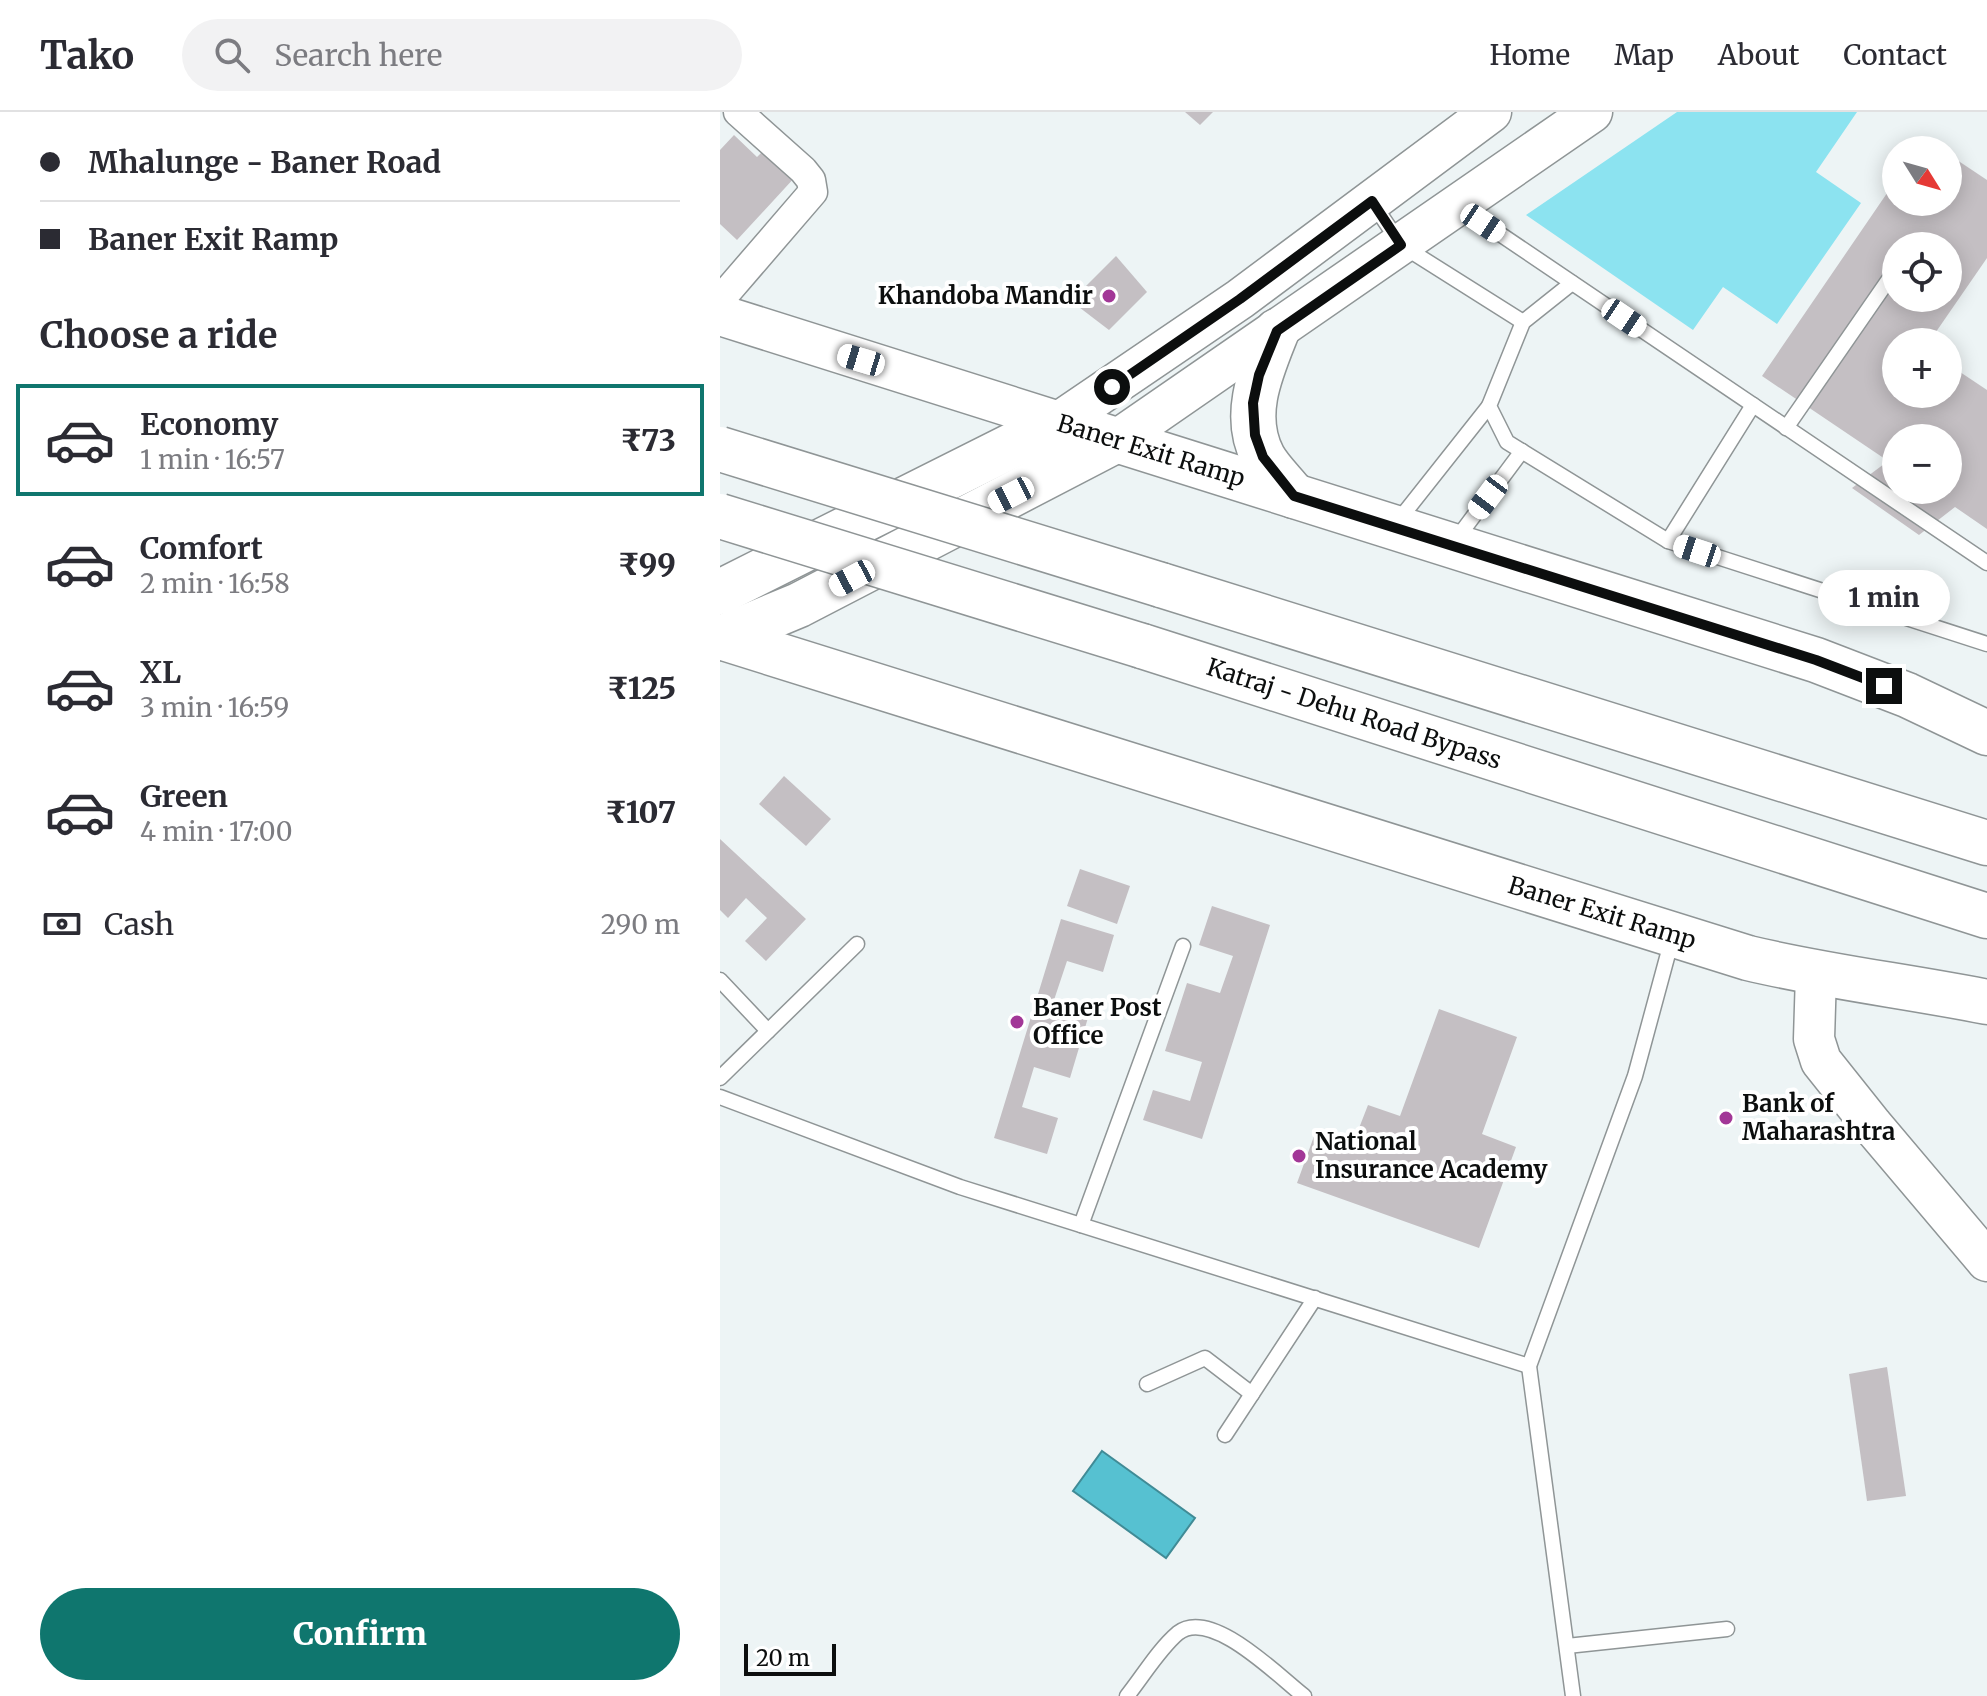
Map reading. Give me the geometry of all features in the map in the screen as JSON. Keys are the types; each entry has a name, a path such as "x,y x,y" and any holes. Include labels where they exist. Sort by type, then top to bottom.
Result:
{"main road":[{"path":"720,592 1059,422 1178,343 1491,112"},
{"path":"720,637 799,605 1117,440 1592,112"},
{"name":"Baner Exit Ramp","path":"720,315 1816,660 1907,695 1987,733"},
{"path":"1277,331 1259,375 1253,403 1255,435 1263,457 1294,496"},
{"path":"720,449 1987,843"},
{"name":"Katraj - Dehu Road Bypass","path":"720,516 1142,646 1987,916"},
{"name":"Baner Exit Ramp","path":"720,637 1748,958 1816,974 1906,986 1987,1002"},
{"path":"1816,974 1814,1039 1821,1061 1987,1261"}],"street":[{"path":"720,300 813,192 811,180 803,170 738,112"}],"lane":[{"path":"1372,201 1401,245 1523,322"},
{"path":"1458,206 1987,563"},
{"path":"1394,527 1489,406 1523,322 1572,283"},
{"path":"1786,428 1882,289"},
{"path":"1668,541 1753,405"},
{"path":"1489,406 1507,442 1668,541 1987,644"},
{"path":"1452,545 1522,451"},
{"path":"1573,1696 1529,1366 1635,1076 1673,935"},
{"path":"720,1078 857,944"},
{"path":"1081,1225 1183,946"},
{"path":"720,980 768,1031"},
{"path":"720,1097 960,1187 1529,1366"},
{"path":"1225,1435 1315,1298"},
{"path":"1147,1384 1205,1358 1252,1394"},
{"path":"1127,1696 1180,1631 1200,1626 1224,1633 1304,1696"},
{"path":"1567,1646 1727,1629"}],"shaded area":[{"path":"1677,112 1857,112 1816,172 1861,203 1777,324 1723,287 1693,330 1526,215"},
{"path":"1102,1451 1195,1518 1166,1558 1073,1491"}],"building":[{"path":"1185,112 1213,112 1200,125"},
{"path":"734,135 757,157 766,148 796,176 737,240 720,224 720,150"},
{"path":"1962,163 1987,180 1987,258 1962,294 1962,232 1882,232 1882,312 1950,312 1939,328 1882,328 1882,408 1962,408 1962,373 1987,390 1987,529 1955,507 1919,535 1852,488 1882,466 1882,504 1962,504 1962,424 1882,424 1882,457 1762,376 1882,200 1882,216 1962,216"},
{"name":"Khandoba Mandir","path":"1116,256 1147,292 1109,330 1071,301"},
{"path":"784,776 831,819 806,846 759,804"},
{"path":"720,839 806,919 766,961 745,941 767,918 746,898 728,918 720,910"},
{"path":"1080,869 1130,886 1117,924 1067,906"},
{"path":"1212,906 1270,925 1202,1139 1143,1120 1153,1090 1190,1101 1202,1062 1165,1051 1187,983 1220,993 1233,956 1199,945"},
{"path":"1061,919 1114,935 1103,972 1067,961 1054,1000 1090,1011 1070,1078 1034,1067 1022,1107 1058,1118 1047,1154 994,1138"},
{"path":"1439,1009 1517,1037 1482,1134 1516,1147 1479,1248 1297,1183 1317,1128 1354,1141 1368,1105 1400,1116"},
{"path":"1887,1367 1906,1496 1867,1501 1849,1374"}],"place":[{"name":"Khandoba Mandir","path":"1109,296"},
{"name":"Baner Post Office","path":"1017,1022"},
{"name":"Bank of Maharashtra","path":"1726,1118"},
{"name":"National Insurance Academy","path":"1299,1156"}],"route":[{"path":"1112,387 1240,299 1372,201 1401,245 1277,331 1259,375 1253,403 1255,435 1263,457 1294,496 1816,660 1884,686"}]}
